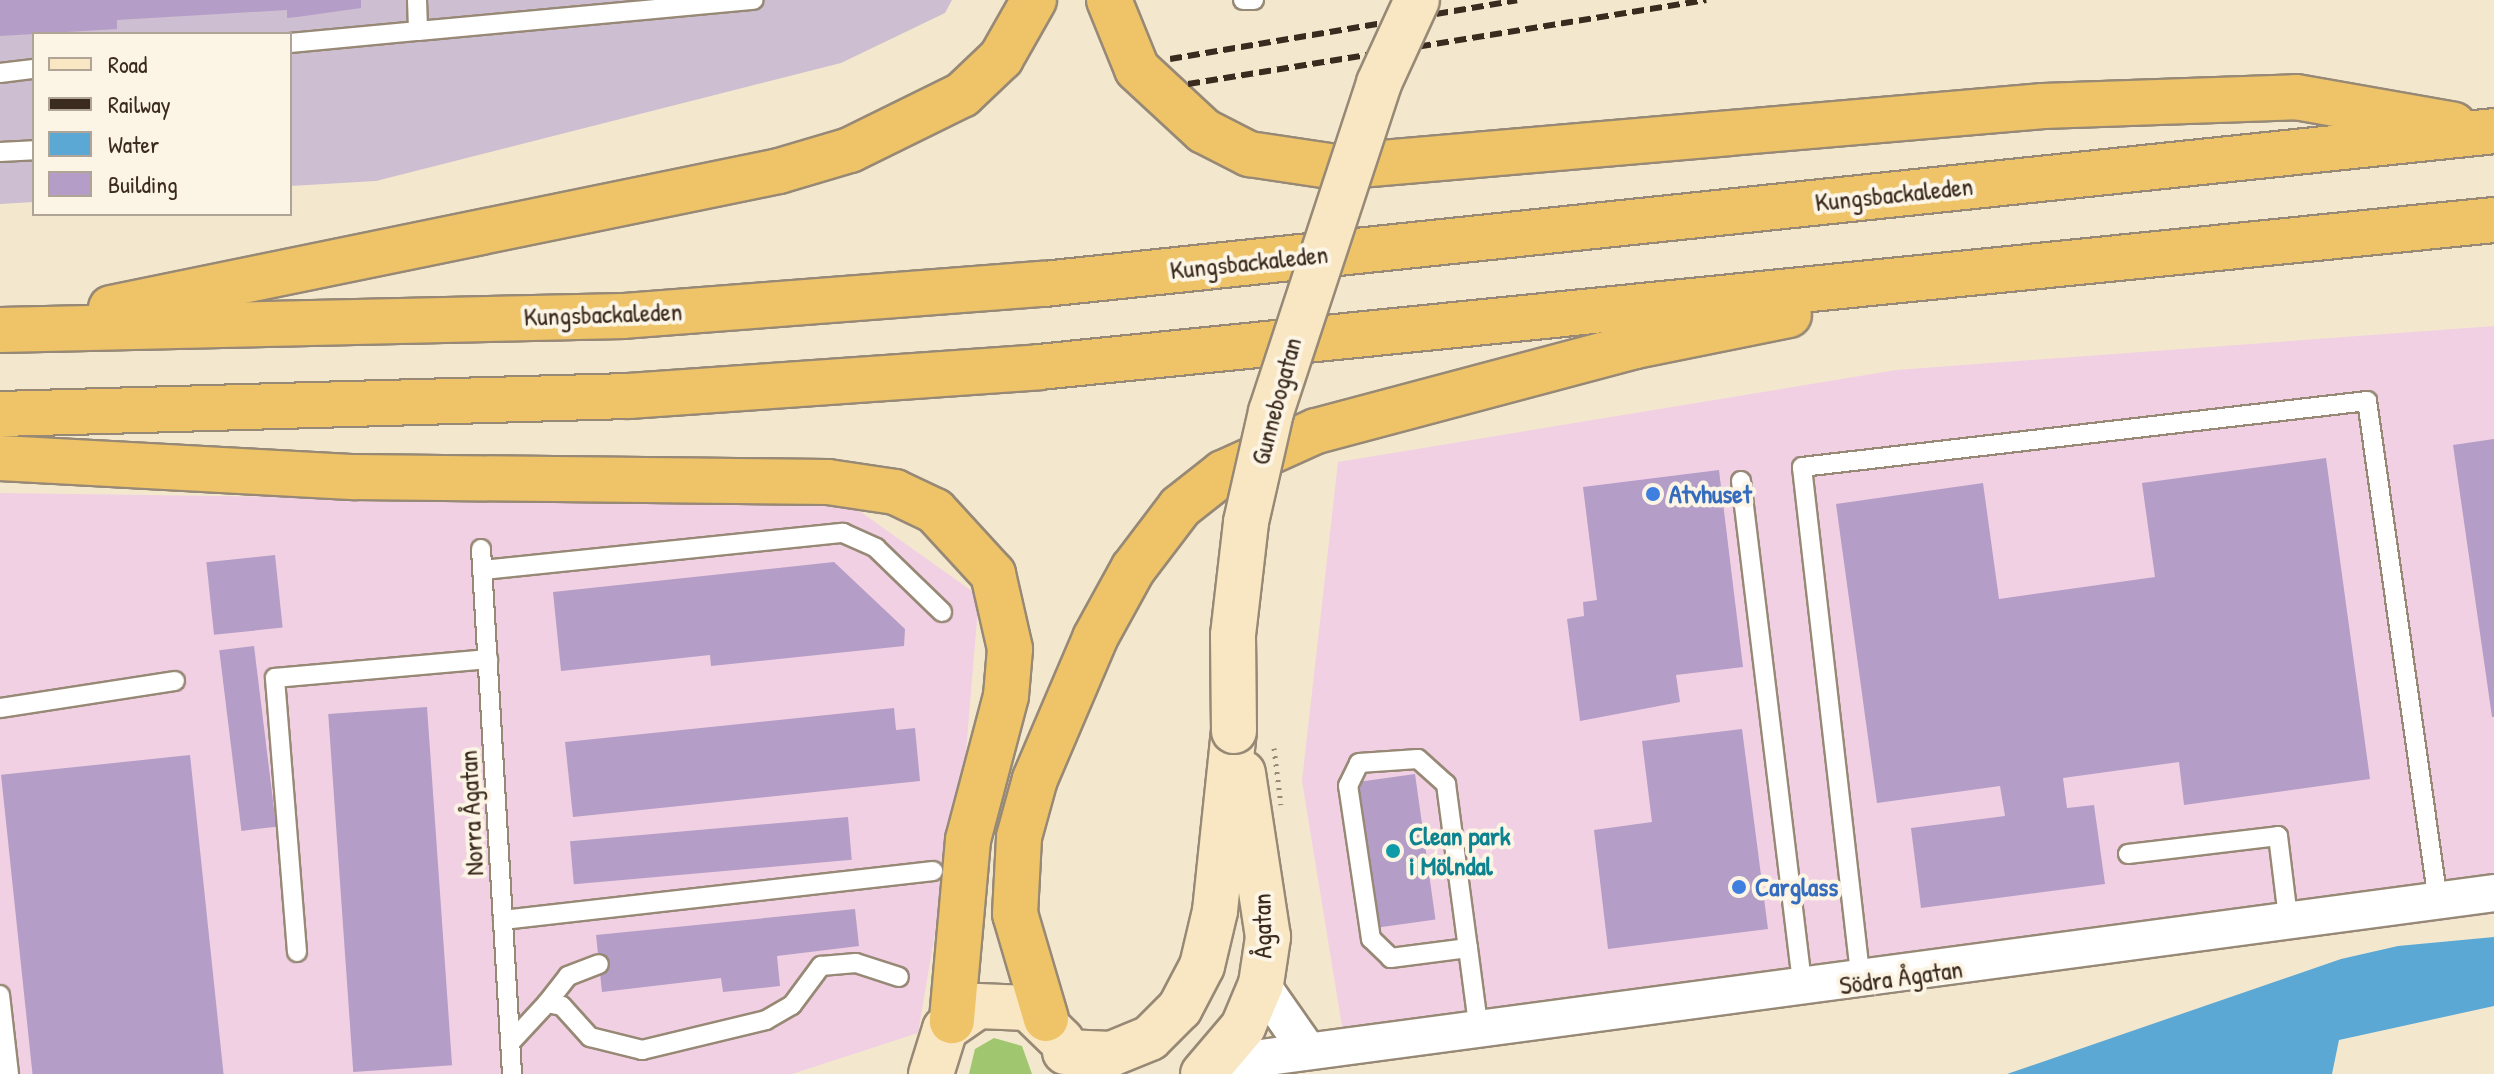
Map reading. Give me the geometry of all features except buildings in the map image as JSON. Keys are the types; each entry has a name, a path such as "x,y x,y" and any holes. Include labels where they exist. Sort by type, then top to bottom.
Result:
{"highway":[{"path":"11,330 255,274 779,171 850,150 962,95 1001,58 1034,0"},
{"path":"1109,0 1137,69 1204,131 1249,154 1336,167 2043,106 2296,97 2393,109 2487,132"},
{"name":"Kungsbackaleden","path":"11,330 624,316 1044,284 2487,132"},
{"path":"0,414 629,396 1039,367 2098,255 2494,220"},
{"path":"1060,1048 1028,974 1014,890 1035,779 1133,569 1180,507 1223,473 1342,423 1635,346 2098,255"},
{"path":"0,458 355,477 828,482 895,492 935,511 993,574 1010,649 1006,696 968,840 952,1021"}],"main road":[{"name":"Gunnebogatan","path":"1379,83 1388,0"},
{"name":"Gunnebogatan","path":"1060,1048 1111,1054 1150,1038 1180,1008 1252,810 1253,732 1233,635 1246,522 1297,326 1379,83 1417,0"},
{"name":"Ågatan","path":"1210,1069 1261,984 1268,937 1252,810"},
{"path":"931,1074 935,1047 952,1021 999,1002 1060,1048"}],"street":[{"name":"Södra Ågatan","path":"1210,1069 1280,1060 1305,1047 1479,1031 1803,990 2289,925 2494,893"},
{"path":"1261,984 1305,1047"}],"lane":[{"path":"417,0 418,31"},
{"path":"292,43 754,0"},
{"path":"1243,0 1254,0"},
{"path":"0,73 32,69"},
{"path":"0,152 32,150"},
{"path":"1861,982 1802,467 2367,401 2438,901"},
{"path":"1741,481 1803,990"},
{"path":"483,570 843,533 876,548 942,612"},
{"name":"Norra Ågatan","path":"481,549 512,1074"},
{"path":"297,952 275,678 488,659"},
{"path":"0,708 175,681"},
{"path":"1468,948 1391,958 1371,939 1348,786 1359,763 1418,759 1446,784 1468,948 1479,1031"},
{"path":"2128,854 2278,836 2289,925"},
{"path":"503,920 933,871"},
{"path":"547,1003 562,1006 590,1037 642,1050 766,1020 792,1005 821,966 856,963 899,977"},
{"path":"511,1042 568,976 599,964"},
{"path":"0,995 9,1074"}],"path":[{"path":"1252,810 1253,732"}],"shaded area":[{"path":"0,0 952,0 945,13 841,63 376,181 292,186 292,32 32,32 32,202 0,204"},
{"path":"2494,326 2494,914 1348,1063 1302,781 1338,462 1896,370"},
{"path":"0,493 851,505 979,596 966,752 918,1033 792,1074 0,1074"}],"green space":[{"path":"994,1038 1022,1046 1032,1074 969,1074 975,1049"}],"water":[{"path":"2494,937 2494,1006 2339,1040 2332,1074 2007,1074 2341,959 2398,946"}],"railway":[{"path":"1170,59 1517,0"},
{"path":"1188,84 1706,0"}],"place":[{"name":"Atvhuset","path":"1653,494"},
{"name":"Clean park i Mölndal","path":"1393,851"},
{"name":"Carglass","path":"1739,887"}]}
